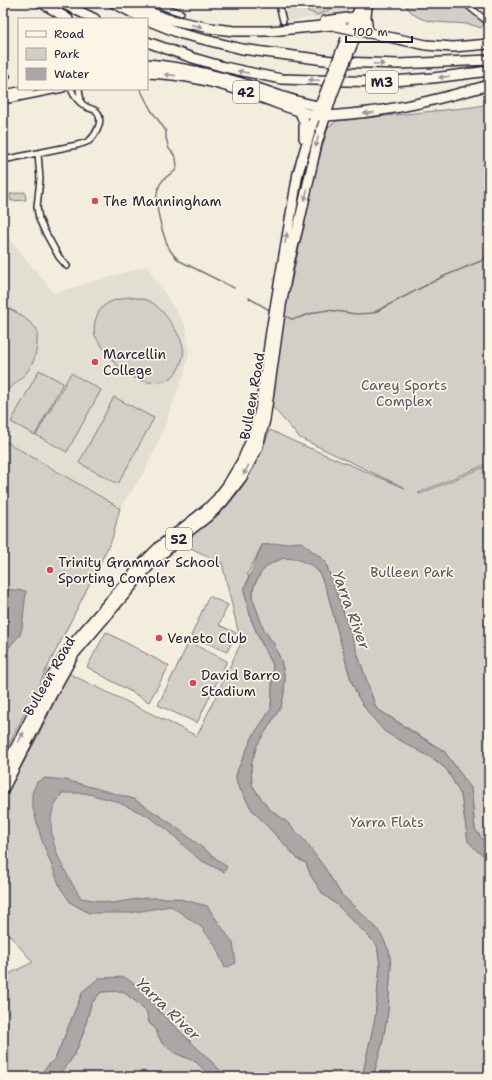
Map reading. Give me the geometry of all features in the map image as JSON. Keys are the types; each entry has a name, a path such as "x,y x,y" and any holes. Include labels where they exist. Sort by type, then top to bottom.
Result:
{"highway":[{"path":"42,3 66,18"},
{"path":"62,3 93,18"},
{"path":"114,3 142,18"},
{"path":"133,4 167,19 210,28 234,31 270,31 332,25 352,35 368,33 411,43 441,47 489,44"},
{"name":"M3","path":"133,4 183,31 242,49"},
{"path":"366,4 368,33"},
{"path":"270,31 355,17"},
{"name":"M3","path":"148,20 182,34 242,49 281,55 359,64 435,64 489,60"},
{"name":"Bulleen Road","path":"3,790 74,654 148,567 211,513 230,494 242,477 256,449 262,434 274,332 289,263 325,116 329,93 352,35"},
{"name":"M3","path":"148,42 186,56 224,67 281,79 378,82 489,72"},
{"name":"42","path":"148,64 196,71 319,106"},
{"name":"42","path":"148,73 190,77 255,95 300,112 315,116 325,116"},
{"path":"325,116 380,112 428,102 489,85"},
{"name":"Bulleen Road","path":"3,772 52,676 71,646 143,563 160,546 207,509 227,486 248,447 258,419 274,332 299,168 303,151 319,106 329,93"},
{"path":"300,112 304,122 303,151"}],"main road":[{"name":"Bulleen Road","path":"352,35 355,17 366,4"},
{"name":"Bulleen Road","path":"352,35 366,4"},
{"path":"3,90 18,86"},
{"path":"3,95 26,90"}],"street":[{"path":"156,3 181,13"},
{"path":"281,3 280,9 283,21"},
{"path":"465,3 488,22"},
{"path":"3,101 58,90"},
{"path":"3,160 82,143 88,141 94,135 100,124 99,114 81,103 74,96 71,90"},
{"path":"79,90 81,103"},
{"path":"38,153 40,179 37,207 39,219 59,257 67,266"}],"shaded area":[{"path":"286,3 353,3 349,12 345,14 287,21"},
{"name":"Marcellin College","path":"3,231 54,293 147,266 186,327 189,353 185,371 160,438 145,471 120,508 3,440"}],"green space":[{"path":"302,3 341,3 337,7 317,15 306,10"},
{"path":"405,3 461,3 485,23 481,28 471,25 428,21 419,18 411,12"},
{"path":"489,104 489,463 418,493 420,494 489,465 489,843 486,844 475,829 471,788 444,751 376,708 325,561 262,545 247,575 249,576 244,591 251,619 273,665 271,709 253,736 238,769 236,776 237,784 253,810 298,859 306,863 311,876 323,894 336,904 377,945 380,965 375,1018 362,1077 227,1077 159,1011 144,990 83,991 56,1057 45,1069 36,1077 3,1077 3,977 33,962 3,928 3,800 38,736 68,673 197,736 241,643 222,563 180,543 215,517 234,498 247,480 270,430 405,488 300,438 271,405 284,316 317,166 328,127 337,121 473,107"},
{"path":"25,192 26,200 11,201 10,194"},
{"path":"128,297 145,299 158,307 176,330 182,342 183,358 174,375 169,379 150,382 131,376 116,364 96,338 94,327 96,318 102,307 110,302"},
{"path":"3,307 17,313 37,329 37,341 34,359 30,367 20,380 3,393"},
{"path":"39,370 63,383 35,435 11,422"},
{"path":"71,373 101,390 67,452 36,435"},
{"path":"114,397 154,418 118,484 79,463"},
{"name":"Trinity Grammar School Sporting Complex","path":"3,440 120,508 112,539 3,756"},
{"name":"Yarra Flats","path":"283,558 297,559 311,565 319,572 327,591 350,677 358,697 447,770 461,795 468,841 489,858 489,1077 373,1077 382,1045 388,1011 391,965 389,951 353,906 341,894 324,867 287,822 268,808 252,785 251,765 257,745 281,707 285,678 281,661 274,644 264,630 252,597 254,586 260,574 268,565"},
{"path":"209,596 228,605 219,625 236,633 227,652 191,636"},
{"path":"106,632 169,666 149,702 87,667"},
{"name":"David Barro Stadium","path":"189,642 227,661 197,723 158,705"},
{"path":"122,991 135,1001 147,1013 149,1023 154,1027 162,1043 175,1053 196,1062 211,1077 56,1077 65,1068 75,1054 83,1034 91,1004 101,992"}],"water":[{"path":"301,542 325,561 376,708 444,751 471,788 475,829 486,844 489,843 488,858 477,851 468,841 461,795 447,770 437,761 385,732 369,714 358,697 350,677 327,591 319,572 311,565 297,559 283,558 268,565 260,574 254,586 252,597 264,630 274,644 281,661 285,678 284,694 281,707 257,745 251,765 252,785 268,808 287,822 304,840 325,868 341,894 375,926 389,951 391,965 388,1011 382,1045 373,1077 362,1077 375,1018 380,965 377,945 336,904 323,894 311,876 306,863 298,859 252,810 237,784 236,776 238,769 253,736 271,709 273,665 251,619 244,590 262,545"},
{"path":"3,589 26,591 20,635 3,654"},
{"path":"45,778 66,780 134,799 172,824 227,867 224,872 200,860 168,830 146,815 115,801 85,793 62,793 52,813 52,836 55,847 63,868 81,898 112,903 144,898 176,898 207,906 233,943 236,963 225,968 214,943 201,927 171,906 129,913 89,913 71,903 61,889 42,841 32,805 32,793 37,782"},
{"path":"124,977 144,990 159,1011 227,1077 211,1077 196,1062 175,1053 162,1043 154,1027 149,1023 147,1013 122,991 101,992 91,1004 83,1034 75,1054 65,1068 56,1077 36,1077 56,1057 83,991 99,978"}],"waterway":[{"path":"141,90 151,110 166,131 169,149 176,158 177,166 175,171 161,183 157,195 158,211 164,237 170,250 180,261 234,288"},
{"path":"282,315 292,319 328,310 356,314 373,313 442,277 481,261 489,254"},
{"path":"249,298 271,311"}],"place":[{"name":"The Manningham","path":"95,201"},
{"name":"Marcellin College","path":"95,362"},
{"name":"Trinity Grammar School Sporting Complex","path":"50,570"},
{"name":"Veneto Club","path":"159,638"},
{"name":"David Barro Stadium","path":"193,683"}],"park label":[{"name":"Carey Sports Complex","path":"404,394"},
{"name":"Bulleen Park","path":"412,572"}],"water label":[{"name":"Yarra River","path":"351,610"},
{"name":"Yarra River","path":"168,1009"}]}
